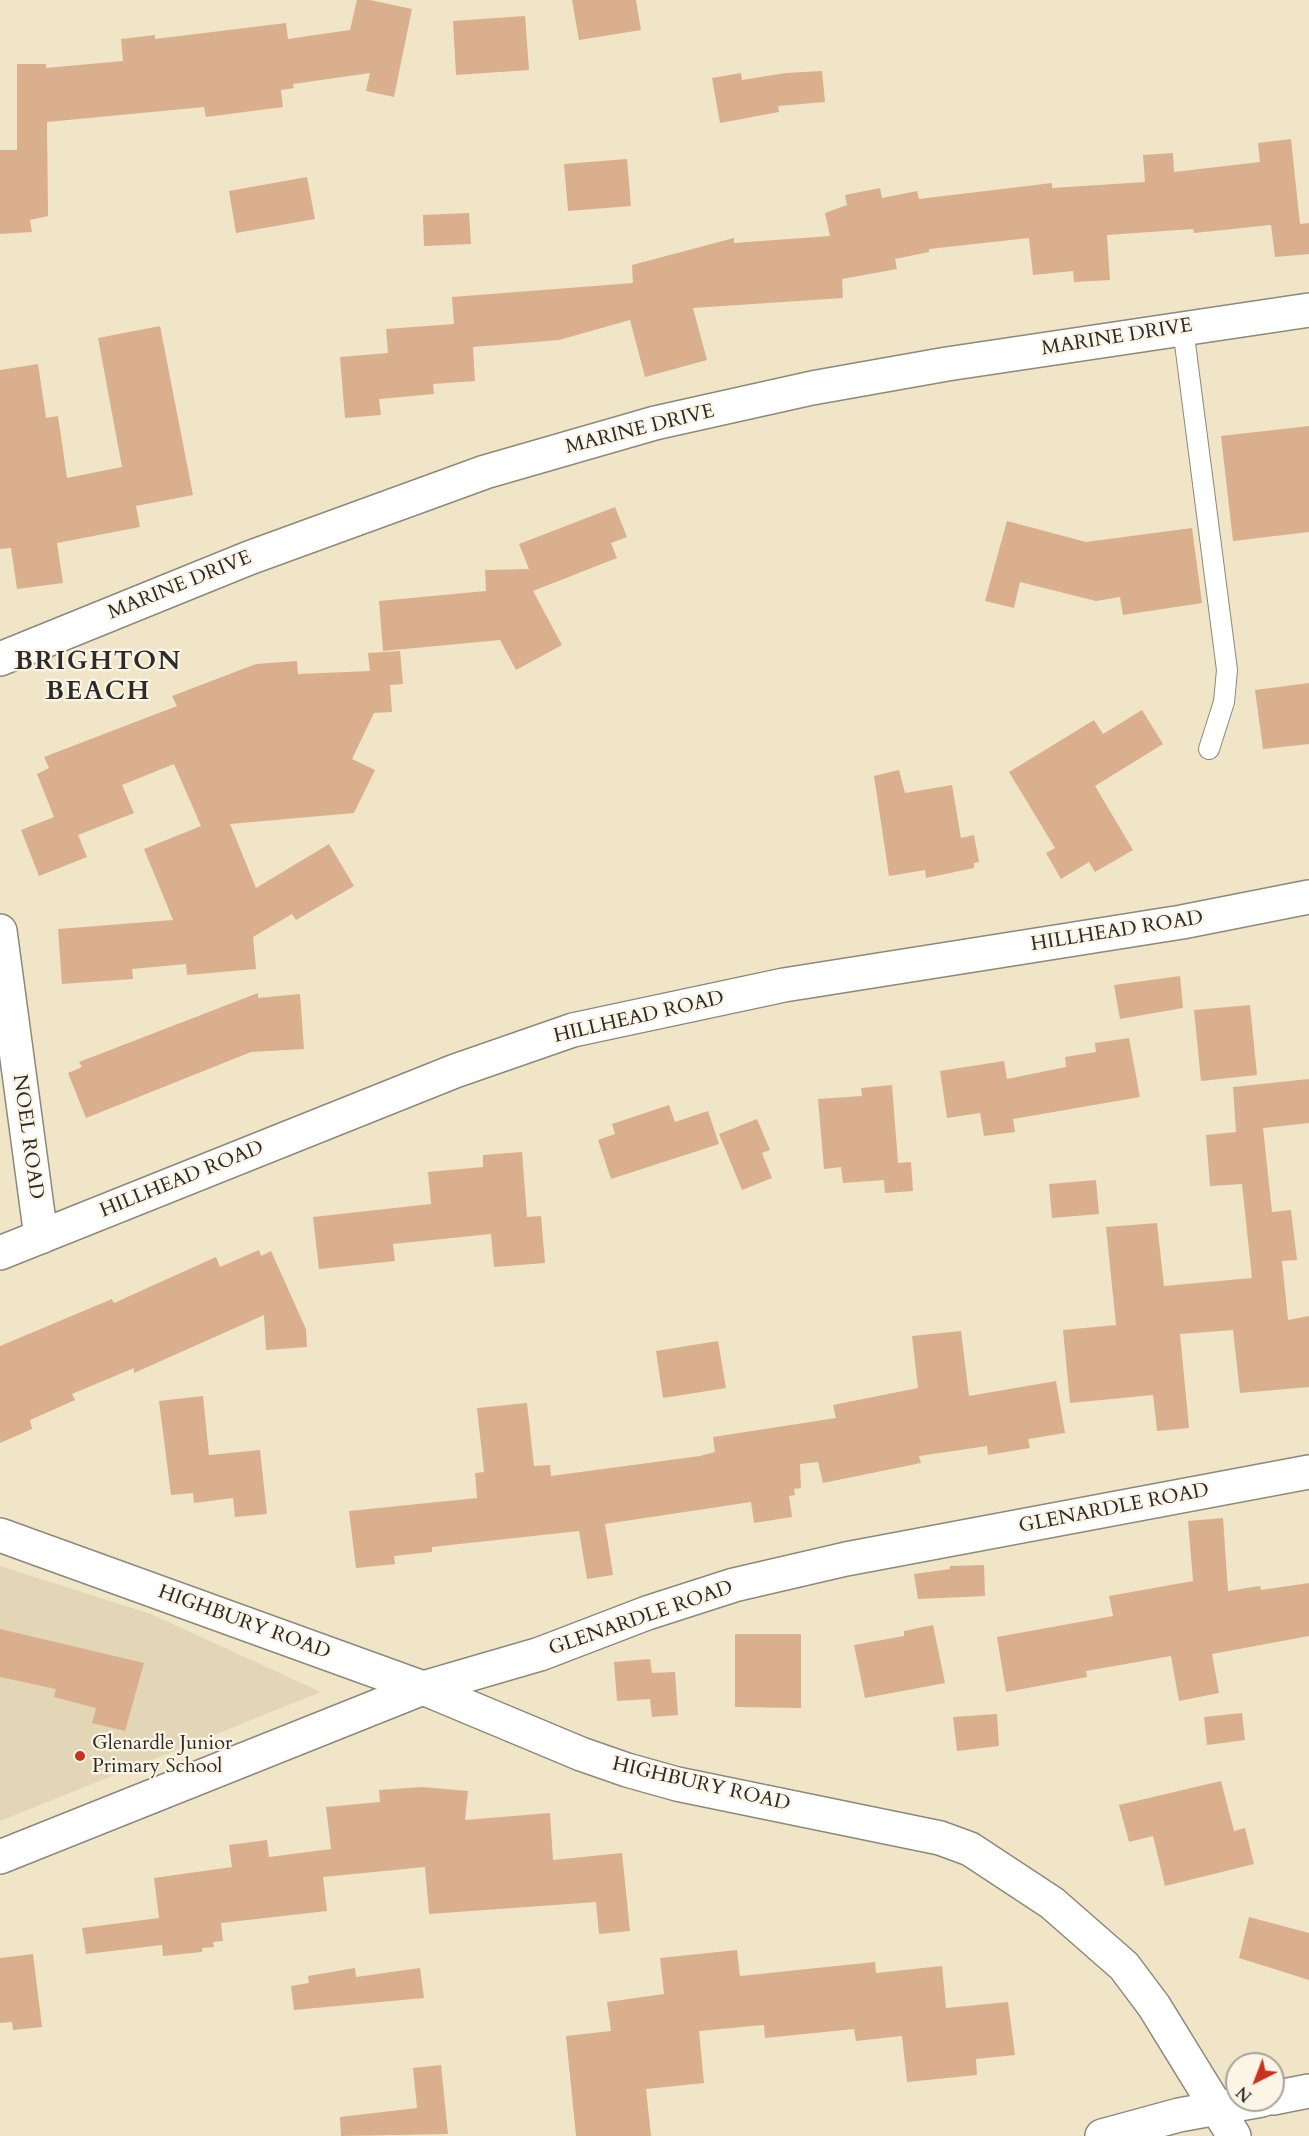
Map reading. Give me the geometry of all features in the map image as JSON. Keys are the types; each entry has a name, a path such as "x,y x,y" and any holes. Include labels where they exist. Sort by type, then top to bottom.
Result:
{"street":[{"name":"MARINE DRIVE","path":"0,659 249,558 485,472 655,423 812,388 1309,310"},
{"name":"HILLHEAD ROAD","path":"0,1253 455,1071 573,1030 784,985 1182,922 1309,897"},
{"name":"NOEL ROAD","path":"0,931 41,1237"},
{"name":"GLENARDLE ROAD","path":"0,1857 423,1688 540,1654 647,1613 734,1585 846,1559 1309,1472"},
{"name":"HIGHBURY ROAD","path":"0,1535 423,1688 581,1754 627,1770 676,1784 940,1838 970,1849 1052,1903 1124,1966 1154,2006 1234,2136"},
{"path":"1285,2096 1309,2091"},
{"path":"1102,2136 1179,2115 1225,2107"}],"lane":[{"path":"1183,328 1227,670 1224,702 1209,749"}],"shaded area":[{"name":"Glenardle Junior Primary School","path":"0,1566 151,1614 321,1692 0,1821"}],"building":[{"path":"357,0 370,0 412,9 394,97 366,91 370,73 293,84 294,88 281,90 283,107 206,117 204,107 47,122 48,216 30,220 32,232 0,234 0,150 17,150 17,64 46,64 46,68 123,61 121,39 155,35 155,39 286,23 288,39 350,30"},
{"path":"572,0 636,0 641,30 579,40"},
{"path":"525,16 529,70 456,75 453,21"},
{"path":"822,71 825,102 778,106 779,112 720,123 712,78 741,73 742,80 786,73"},
{"path":"1291,139 1300,224 1309,223 1309,254 1275,257 1271,225 1194,233 1193,229 1107,235 1110,280 1074,282 1073,271 1033,275 1029,238 929,249 929,252 895,259 897,269 842,279 843,298 693,308 707,360 645,377 630,320 559,340 473,347 475,381 433,384 434,394 379,399 381,415 345,418 340,357 388,353 386,329 454,324 452,297 633,283 632,265 734,238 734,243 830,236 825,213 847,205 845,195 880,188 882,198 917,191 919,199 1052,183 1052,188 1145,182 1143,155 1173,153 1174,172 1260,162 1258,143"},
{"path":"627,159 631,206 568,211 564,164"},
{"path":"307,177 315,219 236,233 229,191"},
{"path":"469,213 471,244 424,246 423,215"},
{"path":"160,326 193,495 136,506 140,527 57,543 63,583 17,589 11,548 0,549 0,370 38,364 46,418 58,416 67,478 122,467 98,338"},
{"path":"1309,426 1309,532 1233,541 1221,436"},
{"path":"615,507 627,537 611,543 617,558 533,591 562,645 516,670 500,640 383,651 379,601 486,591 485,570 529,569 519,544"},
{"path":"1007,521 1086,542 1192,528 1202,603 1123,615 1120,597 1096,601 1020,582 1014,608 985,601"},
{"path":"400,651 403,684 390,685 392,712 374,713 352,759 375,770 354,813 230,824 256,888 329,844 354,886 296,920 292,914 253,937 256,969 187,975 186,964 132,969 133,979 62,984 58,929 173,920 144,849 201,826 174,764 122,785 134,813 78,835 87,857 39,876 21,830 54,817 37,774 49,768 44,757 177,706 172,696 256,664 297,661 298,674 370,671 368,653"},
{"path":"1309,683 1309,744 1263,749 1255,690"},
{"path":"1142,710 1163,744 1095,786 1133,850 1095,872 1089,862 1061,879 1046,853 1055,848 1009,772 1094,720 1103,734"},
{"path":"899,770 905,793 952,785 961,838 974,835 979,862 974,863 974,868 926,878 925,870 889,876 874,776"},
{"path":"1180,976 1183,1008 1120,1019 1114,985"},
{"path":"258,993 258,998 300,994 304,1049 251,1052 86,1118 68,1073 82,1067 79,1062"},
{"path":"1250,1005 1257,1075 1201,1081 1194,1010"},
{"path":"1129,1038 1140,1097 1013,1119 1015,1132 984,1136 980,1113 947,1118 940,1071 1004,1061 1007,1079 1066,1067 1065,1057 1096,1052 1095,1043"},
{"path":"1309,1079 1309,1123 1263,1128 1272,1212 1291,1210 1297,1260 1282,1261 1288,1320 1309,1316 1309,1387 1240,1393 1233,1330 1180,1334 1189,1428 1157,1431 1153,1395 1070,1403 1063,1330 1116,1325 1106,1227 1157,1223 1164,1286 1252,1278 1242,1184 1210,1186 1206,1135 1236,1132 1233,1087"},
{"path":"892,1085 898,1163 911,1162 913,1191 885,1193 884,1180 843,1183 841,1167 824,1169 818,1099 862,1096 861,1088"},
{"path":"669,1105 675,1122 708,1111 719,1144 611,1179 598,1140 615,1134 612,1124"},
{"path":"757,1119 770,1150 762,1153 772,1178 742,1190 719,1134"},
{"path":"522,1152 527,1217 541,1216 545,1263 494,1267 491,1234 393,1244 395,1261 319,1269 313,1217 431,1204 428,1172 483,1167 483,1155"},
{"path":"1096,1180 1099,1214 1052,1218 1049,1184"},
{"path":"259,1250 261,1256 271,1251 306,1329 307,1347 266,1350 264,1315 134,1373 134,1368 72,1394 75,1400 30,1420 32,1429 0,1443 0,1346 112,1299 114,1303 216,1257 220,1267"},
{"path":"961,1331 969,1396 1056,1381 1065,1433 1028,1439 1030,1448 988,1455 987,1446 919,1456 921,1463 823,1483 818,1462 800,1464 801,1488 794,1489 795,1495 789,1496 792,1517 754,1523 751,1502 605,1524 613,1575 587,1579 579,1531 432,1547 432,1552 394,1556 395,1564 356,1568 349,1511 477,1498 475,1473 484,1472 477,1408 527,1403 534,1466 550,1465 551,1476 700,1456 715,1452 713,1437 836,1418 833,1405 918,1388 912,1336"},
{"path":"718,1341 726,1388 663,1398 656,1351"},
{"path":"203,1396 209,1455 260,1450 267,1514 235,1517 233,1498 194,1503 193,1493 171,1495 159,1401"},
{"path":"1223,1518 1228,1591 1260,1586 1261,1590 1309,1583 1309,1636 1212,1654 1219,1693 1179,1701 1171,1656 1086,1671 1087,1677 1006,1692 997,1637 1113,1616 1109,1596 1193,1581 1188,1521"},
{"path":"984,1565 985,1596 918,1599 914,1574 950,1569 950,1566"},
{"path":"933,1625 945,1683 865,1698 854,1645 904,1636 904,1631"},
{"path":"0,1629 144,1663 125,1731 92,1723 96,1708 54,1697 56,1689 0,1677"},
{"path":"735,1634 801,1634 801,1708 735,1707"},
{"path":"650,1659 652,1673 675,1672 678,1715 652,1717 650,1699 617,1701 614,1662"},
{"path":"1242,1713 1245,1740 1207,1745 1204,1717"},
{"path":"997,1714 999,1746 957,1751 953,1717"},
{"path":"1221,1781 1234,1831 1245,1828 1254,1864 1165,1886 1153,1836 1129,1842 1119,1805"},
{"path":"422,1787 468,1791 465,1820 550,1813 553,1860 622,1853 630,1931 599,1934 596,1902 429,1914 425,1867 323,1877 327,1911 221,1923 223,1941 213,1942 214,1947 202,1948 202,1952 163,1956 162,1945 86,1954 82,1928 159,1918 154,1878 232,1867 229,1845 267,1840 269,1857 331,1849 326,1807 380,1802 379,1790"},
{"path":"1249,1917 1309,1933 1309,1980 1239,1958"},
{"path":"737,1950 740,1976 875,1962 876,1973 942,1966 946,2008 1008,2002 1015,2055 976,2059 977,2075 907,2082 902,2036 856,2041 854,2029 765,2038 764,2025 699,2031 704,2083 646,2089 651,2136 576,2136 566,2036 611,2031 607,2002 664,1994 660,1958"},
{"path":"33,1954 42,2027 13,2030 12,2022 0,2023 0,1958"},
{"path":"355,1968 356,1977 420,1968 424,1998 294,2010 291,1986 309,1983 308,1976"},
{"path":"441,2065 448,2134 341,2136 340,2117 417,2108 413,2068"}],"place":[{"name":"Glenardle Junior Primary School","path":"80,1756"}],"district":[{"name":"BRIGHTON BEACH","path":"98,678"}]}
